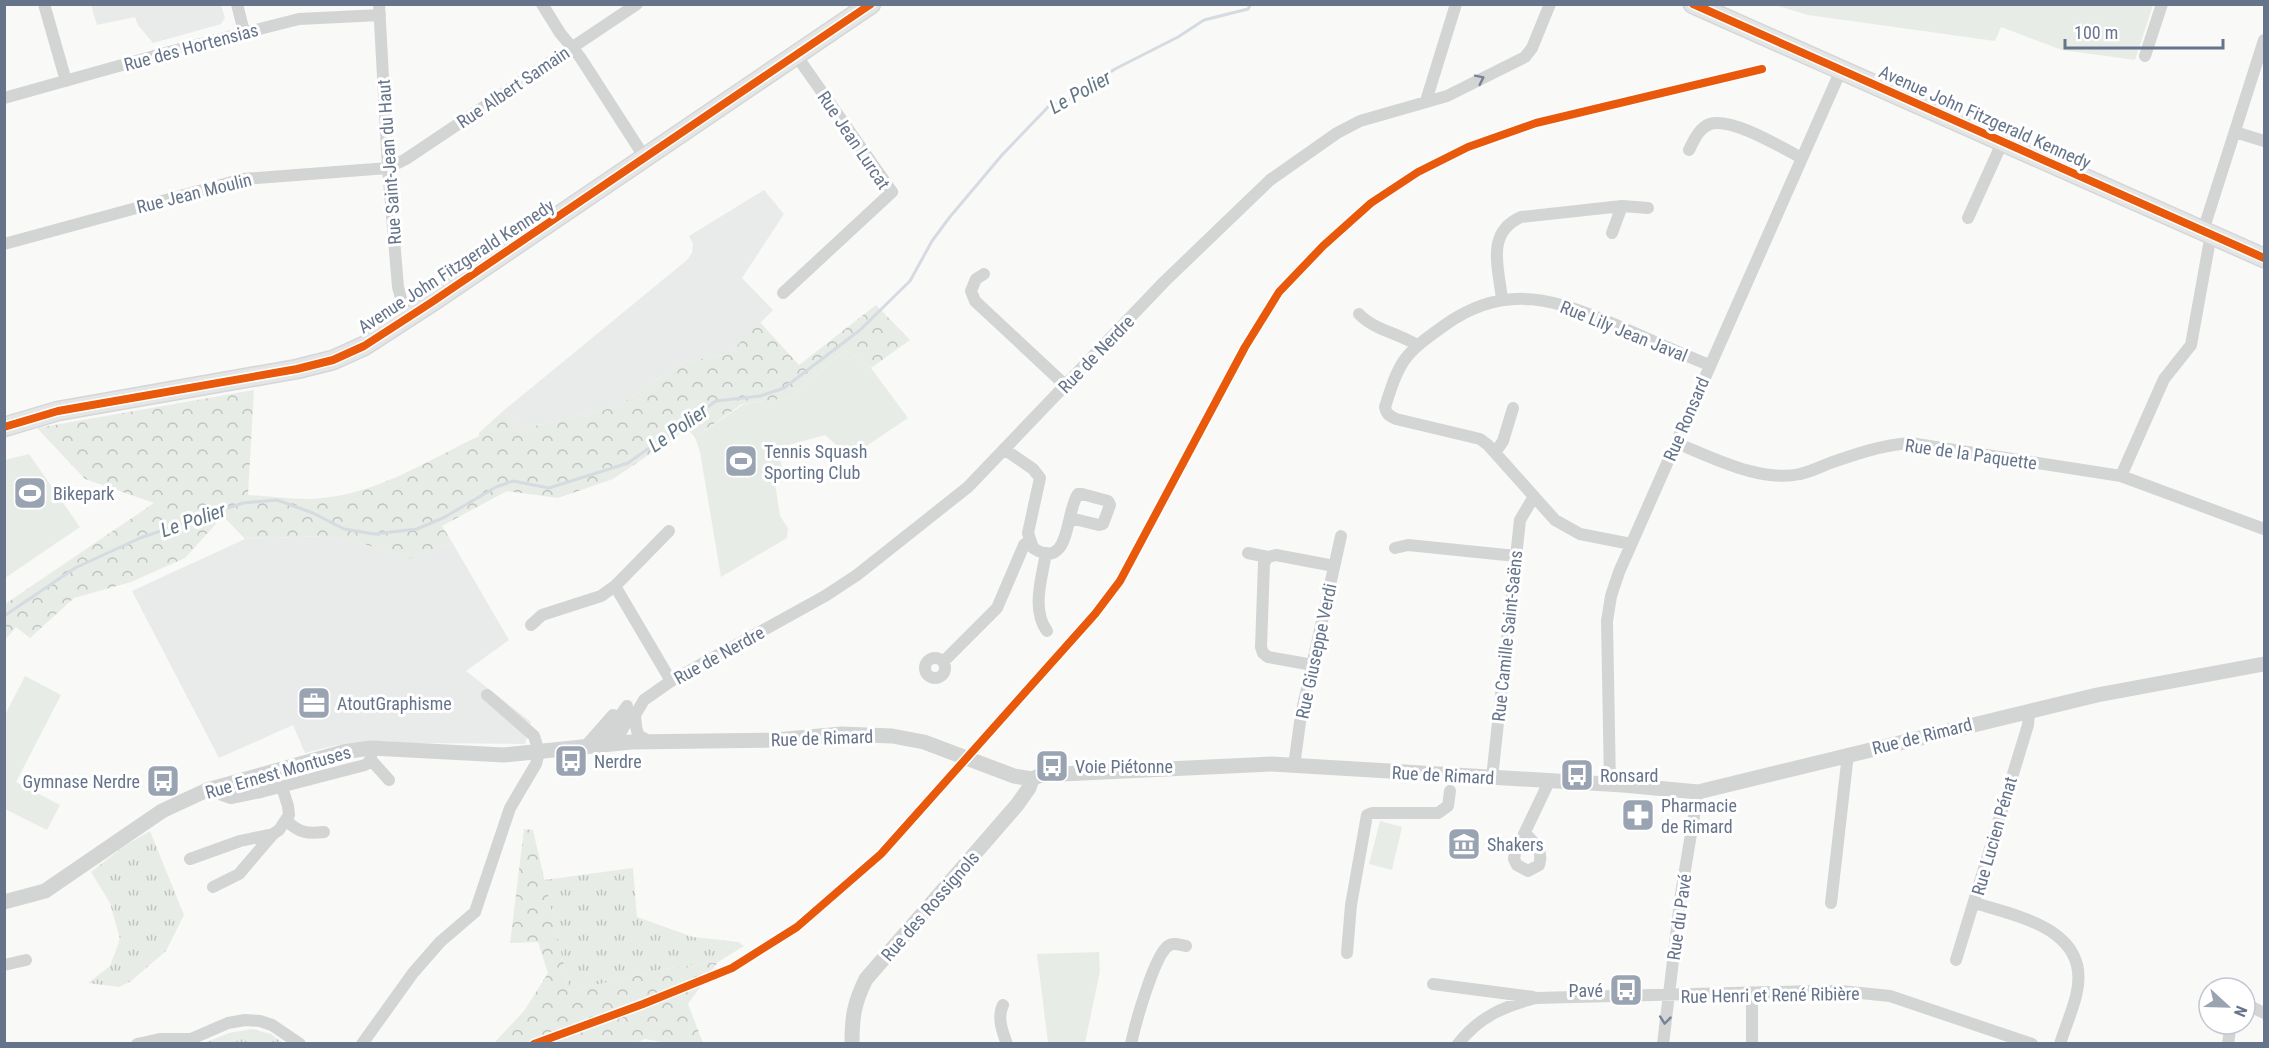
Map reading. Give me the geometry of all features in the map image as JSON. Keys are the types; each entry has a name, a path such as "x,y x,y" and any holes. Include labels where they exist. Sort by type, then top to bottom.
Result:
{"main road":[{"name":"Avenue John Fitzgerald Kennedy","path":"4,427 58,411 297,369 333,360 364,346 871,4"},
{"name":"Avenue John Fitzgerald Kennedy","path":"1693,4 2265,258"}],"street":[{"path":"44,4 66,81"},
{"path":"237,4 244,33"},
{"path":"542,4 645,158"},
{"name":"Rue Albert Samain","path":"388,168 406,159 637,4"},
{"path":"1426,101 1456,4"},
{"name":"Rue de Nerdre","path":"615,744 631,710 644,700 671,681 825,596 857,575 968,487 1164,282 1270,180 1344,129 1376,115 1447,96 1525,57 1532,48 1550,4"},
{"path":"2145,56 2162,4"},
{"name":"Rue des Hortensias","path":"4,98 299,19 380,10"},
{"name":"Rue Saint-Jean du Haut","path":"380,10 388,168 398,287 404,309 411,316"},
{"path":"2121,476 2164,379 2191,345 2207,232 2235,132 2265,40"},
{"name":"Rue Jean Lurcat","path":"783,293 892,192 796,55"},
{"name":"Rue Ronsard","path":"1610,784 1607,621 1611,596 1631,544 1709,365 1841,70"},
{"path":"1689,150 1699,132 1710,124 1726,123 1803,158"},
{"path":"2235,132 2265,141"},
{"path":"1968,218 2002,142"},
{"name":"Rue Jean Moulin","path":"4,244 243,178 388,168"},
{"path":"1612,233 1622,206"},
{"path":"1503,300 1496,246 1498,238 1512,221 1521,217 1622,206 1648,208"},
{"path":"984,274 973,285 971,291 975,300 1065,385"},
{"name":"Rue Lily Jean Javal","path":"1495,453 1480,439 1396,419 1386,412 1385,407 1395,374 1408,353 1471,309 1487,302 1536,299 1569,306 1709,365"},
{"path":"1359,314 1369,324 1398,334 1417,345"},
{"path":"1513,408 1503,441 1495,453 1533,498 1554,520 1568,529 1597,538 1631,544"},
{"name":"Rue de la Paquette","path":"1676,443 1737,467 1767,474 1798,475 1861,452 1910,443 2121,476 2265,529"},
{"path":"1004,449 1034,469 1040,478 1028,533 1033,548 1046,553 1053,552 1064,542 1070,518"},
{"name":"Rue Camille Saint-Saëns","path":"1492,778 1520,520 1533,498"},
{"path":"531,625 542,615 602,596 615,586 669,531"},
{"name":"Rue Giuseppe Verdi","path":"1294,766 1301,715 1341,537"},
{"path":"943,662 997,609 1024,545 1029,541"},
{"path":"1395,548 1408,545 1516,556"},
{"path":"1046,553 1038,603 1041,622 1047,631"},
{"path":"1248,553 1268,557 1276,555 1334,566"},
{"path":"1268,557 1264,563 1261,647 1263,653 1268,657 1313,665"},
{"path":"615,586 671,681"},
{"name":"Rue de Rimard","path":"615,744 648,741 775,740 842,734 892,736 924,742 1014,776 1032,779 1041,776 1217,765 1294,766 1610,784 1698,792 2097,695 2265,664"},
{"path":"362,1044 413,973 440,942 475,912 510,808 536,764 539,753 534,736 487,695"},
{"path":"584,748 611,717 631,710 638,735 648,741"},
{"name":"Rue Lucien Pénat","path":"1956,960 2028,725 2029,712"},
{"name":"Rue Ernest Montuses","path":"4,902 45,891 162,811 218,787 343,752 504,755 615,744"},
{"path":"218,787 222,795 231,798 282,787 365,765 371,754"},
{"name":"Rue Ernest Montuses","path":"371,754 389,780"},
{"path":"1831,903 1848,754"},
{"name":"Rue des Rossignols","path":"852,1044 852,1018 857,997 866,979 1017,805 1029,788 1032,779"},
{"path":"1525,833 1549,781"},
{"name":"Rue Ernest Montuses","path":"282,787 288,806 287,821"},
{"path":"1347,953 1351,905 1367,815 1372,813 1438,813 1448,806 1450,791"},
{"name":"Rue du Pavé","path":"1663,1044 1681,894 1698,792"},
{"path":"213,887 239,874 287,821 295,829 307,834 324,832"},
{"path":"189,859 240,841 273,834"},
{"path":"1975,903 2040,923 2059,935 2073,954 2078,973 2077,994 2060,1044"},
{"path":"1131,1044 1143,1001 1160,956 1166,947 1173,944 1186,946"},
{"path":"4,965 26,960"},
{"name":"Rue Henri et René Ribière","path":"1433,984 1536,998 1841,991 1890,996 2032,1044"},
{"path":"1481,989 1493,1012"},
{"path":"1752,994 1752,1044"},
{"name":"Rue Henri et René Ribière","path":"1458,1044 1479,1022 1493,1012 1514,1003 1536,998"},
{"path":"1003,1005 1000,1020 1006,1044"},
{"path":"137,1044 160,1039 191,1039 228,1023 245,1020 272,1025 300,1044"}],"shaded area":[{"path":"91,5 221,5 225,18 221,24 153,43 138,25 135,17 97,25"},
{"path":"764,190 784,214 742,278 773,310 729,354 684,362 616,407 518,430 503,411 687,260 692,253 693,244 689,236"},
{"path":"324,536 356,541 408,559 452,542 509,640 466,671 531,722 525,744 380,741 337,745 305,753 293,725 219,758 132,591 245,539"}],"green space":[{"path":"1775,5 2153,5 2135,60 2062,50 2001,27 1995,41 1808,15"},
{"path":"876,305 910,340 871,368 845,350 789,398 742,404 695,437 687,429 613,479 558,498 507,491 442,526 452,542 408,559 356,541 324,536 245,539 223,516 185,558 131,582 74,598 30,638 16,627 5,640 5,604 154,503 85,479 37,428 254,390 248,495 313,499 343,495 383,483 479,436 479,433 503,411 518,430 616,407 684,362 729,354 760,322 799,365"},
{"name":"Tennis Squash Sporting Club","path":"845,350 871,368 908,418 850,457 825,435 778,448 785,481 775,483 780,516 788,528 787,538 721,577 700,452 695,437 744,404 789,398"},
{"name":"Bikepark","path":"29,454 80,527 5,578 5,460"},
{"path":"25,676 61,695 16,782 60,805 47,830 5,809 5,715"},
{"path":"1380,821 1402,827 1392,870 1369,864"},
{"path":"524,829 533,830 570,991 665,969 718,962 688,1004 703,1043 667,1043 645,1039 634,1044 494,1043 524,1011 548,973 538,942 510,943"},
{"path":"150,831 184,915 166,951 131,981 119,987 88,983 110,966 120,939 110,903 91,872 123,847"},
{"path":"633,868 637,917 693,937 739,942 744,946 718,962 665,969 570,991 544,880"},
{"path":"1099,952 1100,971 1085,1043 1048,1043 1037,954"},
{"path":"252,1029 271,1034 283,1043 204,1043 229,1033"}],"waterway":[{"name":"Le Polier","path":"4,616 75,568 140,538 243,503 277,500 313,513 344,529 374,534 417,529 445,517 496,487 513,481 549,488 628,463 716,401 760,396 784,388 860,330 910,281 932,241 949,218 1002,155 1049,106 1071,99 1115,69 1178,37 1204,20 1248,9 1251,4"}],"cycle path":[{"path":"4,427 58,411 297,369 333,360 364,346 871,4"},
{"path":"1693,4 2264,258"},
{"path":"534,1044 732,968 797,927 881,854 1095,614 1120,581 1245,347 1279,292 1323,246 1371,203 1418,172 1468,147 1536,123 1762,69"}],"place":[{"name":"Tennis Squash Sporting Club","path":"741,461"},
{"name":"Bikepark","path":"30,493"},
{"name":"AtoutGraphisme","path":"314,703"},
{"name":"Nerdre","path":"571,761"},
{"name":"Voie Piétonne","path":"1052,766"},
{"name":"Ronsard","path":"1577,775"},
{"name":"Gymnase Nerdre","path":"163,781"},
{"name":"Pharmacie de Rimard","path":"1638,815"},
{"name":"Shakers","path":"1464,844"},
{"name":"Pavé","path":"1626,990"}]}
